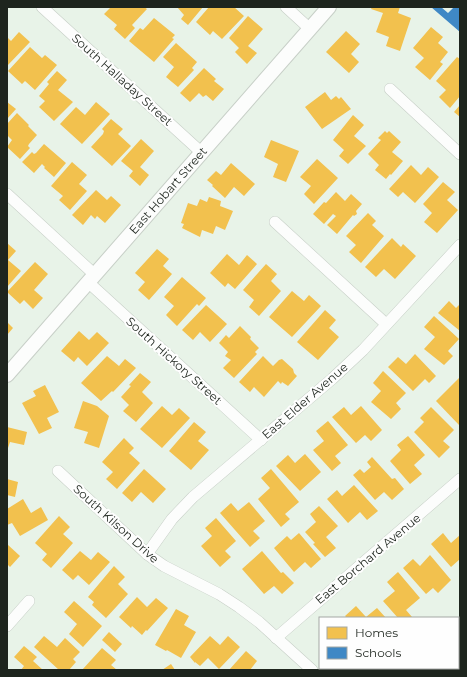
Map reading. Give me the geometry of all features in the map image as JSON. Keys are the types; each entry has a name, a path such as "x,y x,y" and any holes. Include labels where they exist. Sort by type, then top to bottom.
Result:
{"street":[{"name":"South Halladay Street","path":"42,7 202,153"},
{"path":"286,7 310,29"},
{"name":"East Hobart Street","path":"7,375 329,7"},
{"path":"390,89 460,154"},
{"name":"South Hickory Street","path":"7,194 91,278 260,440"},
{"path":"274,222 386,324"},
{"name":"East Elder Avenue","path":"147,554 172,519 193,497 363,350 460,245"},
{"name":"South Kilson Drive","path":"58,472 147,554 164,566 219,594 239,607 259,622 312,670"},
{"name":"East Borchard Avenue","path":"276,638 460,479"},
{"path":"7,626 29,601"}],"building: Homes":[{"path":"111,7 144,7 147,9 132,25 135,28 125,39 114,29 117,25 104,14"},
{"path":"177,7 203,7 188,25 181,19 184,15"},
{"path":"209,7 234,7 244,16 222,39 213,31 210,35 196,22"},
{"path":"372,7 400,7 398,13 411,18 400,51 386,46 389,37 376,32 383,13 371,9"},
{"path":"248,16 263,29 248,46 257,53 247,64 235,52 239,48 229,38"},
{"path":"154,18 175,35 172,38 174,39 154,62 129,41 140,28 143,30"},
{"path":"431,27 443,37 438,43 448,52 440,62 443,64 430,80 415,67 424,58 413,48"},
{"path":"346,31 360,44 351,54 359,62 349,73 326,52"},
{"path":"19,32 30,42 7,66 7,37 11,41"},
{"path":"176,43 197,62 192,68 194,70 178,87 166,77 174,67 163,57"},
{"path":"30,47 42,58 45,55 57,65 35,90 25,81 22,84 8,71"},
{"path":"457,57 460,59 460,96 450,108 439,97 446,90 436,81"},
{"path":"204,68 216,79 214,81 224,89 213,101 206,95 203,97 199,93 190,102 180,93"},
{"path":"57,71 67,80 58,90 73,102 54,121 39,107 45,101 39,96 49,84 47,82"},
{"path":"325,92 331,100 336,96 339,99 341,97 351,109 322,129 305,107"},
{"path":"7,102 16,109 7,119"},
{"path":"96,102 110,114 82,144 60,124 76,107 85,115"},
{"path":"460,105 460,117 454,112"},
{"path":"17,113 37,135 29,144 28,146 30,148 20,159 7,147 12,140 7,135 7,124"},
{"path":"353,115 364,125 354,136 366,146 348,164 339,156 344,150 333,140"},
{"path":"111,119 123,129 118,134 131,146 112,166 91,147 103,134 104,131 102,129"},
{"path":"385,131 387,133 389,131 401,142 392,152 403,161 386,179 375,170 379,165 368,154 381,140 378,138"},
{"path":"141,139 154,151 140,167 149,175 140,186 129,176 133,171 121,161"},
{"path":"271,140 299,151 286,182 273,177 278,164 264,157"},
{"path":"44,144 66,163 54,177 44,168 45,167 42,164 34,173 22,162 32,152 34,154 36,153"},
{"path":"317,159 338,178 314,204 304,194 311,186 300,177"},
{"path":"72,162 87,175 79,184 87,191 70,210 59,200 63,196 51,186"},
{"path":"231,163 255,184 244,196 234,187 225,198 207,180 216,171 221,175"},
{"path":"411,165 421,175 428,167 439,177 415,203 403,192 398,197 389,189"},
{"path":"443,182 455,192 447,200 458,210 437,233 424,222 432,213 423,204"},
{"path":"96,190 107,200 111,196 121,205 105,223 97,216 95,219 91,215 83,225 72,215"},
{"path":"336,192 345,201 351,194 362,204 356,211 357,214 354,216 353,215 337,234 327,225 336,216 333,214 324,224 313,214"},
{"path":"209,197 221,201 220,206 233,211 225,230 216,226 213,234 202,230 200,237 182,228 184,224 181,223 188,203 197,206 200,199 207,202"},
{"path":"368,213 376,221 372,225 384,236 361,263 349,252 356,245 346,236"},
{"path":"392,238 401,247 403,244 416,256 395,279 384,269 376,277 365,267"},
{"path":"7,243 16,251 8,260 21,271 7,287"},
{"path":"157,249 169,259 163,266 172,274 149,300 138,290 145,282 135,273"},
{"path":"227,254 239,265 247,255 257,264 235,289 228,283 225,287 210,273"},
{"path":"35,262 48,274 34,290 43,298 33,309 24,300 20,304 7,292"},
{"path":"266,264 277,274 271,281 281,291 259,316 249,307 254,300 243,290"},
{"path":"182,277 206,298 199,306 197,304 177,326 166,315 174,306 164,297"},
{"path":"292,291 304,301 309,295 321,306 292,337 269,317"},
{"path":"449,301 456,308 460,304 460,331 438,313"},
{"path":"206,305 227,324 210,342 200,332 193,340 182,330"},
{"path":"325,310 336,320 329,328 339,337 318,360 297,342"},
{"path":"434,316 459,339 448,351 453,356 444,365 424,349 435,337 424,327"},
{"path":"7,322 13,328 7,335"},
{"path":"240,326 259,348 255,352 257,354 234,378 223,368 231,360 225,356 228,352 219,343 226,335 229,338"},
{"path":"79,331 89,340 97,332 109,343 87,366 78,357 74,362 61,351"},
{"path":"415,354 436,376 429,383 425,379 413,391 388,367 398,357 406,364"},
{"path":"107,356 119,366 125,359 136,368 113,392 112,391 101,401 81,383"},
{"path":"263,356 273,366 282,359 293,369 297,376 288,386 282,382 281,384 278,381 264,397 254,387 250,392 239,382"},
{"path":"383,371 406,393 396,403 401,409 391,419 371,402 381,391 373,383"},
{"path":"140,373 151,382 142,392 153,403 136,422 123,411 129,405 121,397"},
{"path":"460,377 460,426 436,401"},
{"path":"45,385 59,412 47,418 52,428 39,434 22,403 36,396 33,391"},
{"path":"83,401 97,406 109,416 99,448 84,443 88,432 74,428"},
{"path":"162,406 172,415 179,408 190,418 162,448 140,429"},
{"path":"361,406 382,430 371,441 365,435 356,443 332,417 344,407 351,415"},
{"path":"431,407 454,430 443,441 450,447 439,458 414,432 424,422 420,418"},
{"path":"328,421 348,445 335,456 341,463 332,471 313,450 324,441 316,431"},
{"path":"194,422 206,432 198,441 209,450 191,470 169,451"},
{"path":"7,427 27,432 24,445 10,442 7,451"},
{"path":"408,436 425,455 414,465 422,474 410,484 390,461 401,450 397,445"},
{"path":"124,438 134,448 129,453 140,463 117,489 106,479 113,472 102,462"},
{"path":"305,454 321,472 300,491 276,466 288,455 295,463"},
{"path":"372,457 392,479 395,478 404,489 392,500 384,492 375,500 353,475 360,469 364,473 371,467 367,462"},
{"path":"144,469 166,489 153,503 141,492 132,502 122,493"},
{"path":"271,469 299,502 285,514 290,519 281,527 258,499 270,488 261,478"},
{"path":"7,479 18,482 15,497 7,495"},
{"path":"354,485 378,511 367,520 360,512 348,523 327,499 337,490 342,496"},
{"path":"23,499 31,513 41,507 48,520 20,536 12,523 7,525 7,509"},
{"path":"249,502 265,521 253,531 260,538 250,547 220,513 231,503 238,511"},
{"path":"319,506 338,526 326,537 336,548 325,557 313,544 315,543 305,532 316,522 310,514"},
{"path":"59,516 70,527 63,534 73,543 51,568 42,560 47,554 35,543"},
{"path":"216,518 236,541 225,551 231,557 220,567 201,546 212,536 205,528"},
{"path":"299,533 321,559 311,568 305,562 294,572 274,548 287,536 291,540"},
{"path":"443,533 451,543 460,535 460,559 451,567 431,544"},
{"path":"7,544 20,556 10,567 7,564"},
{"path":"80,551 91,560 98,552 110,562 89,585 78,575 73,580 62,570"},
{"path":"262,551 281,573 283,572 294,583 282,594 274,586 264,594 242,569"},
{"path":"430,555 451,580 438,593 433,588 426,594 403,568 413,559 420,566"},
{"path":"114,566 125,577 118,584 128,594 106,618 92,605 94,602 88,597"},
{"path":"398,572 420,598 406,610 412,617 397,617 383,601 395,591 387,582"},
{"path":"137,597 147,607 156,598 168,608 142,635 132,626 131,628 119,617"},
{"path":"74,601 102,626 83,647 69,634 77,624 64,612"},
{"path":"356,606 366,617 346,617 345,616"},
{"path":"377,608 385,617 366,617"},
{"path":"176,609 189,616 184,625 196,632 181,658 155,645"},
{"path":"459,622 460,623 460,644 459,642"},
{"path":"109,632 122,644 115,652 102,640"},
{"path":"44,636 57,647 65,638 80,652 73,659 76,662 69,670 59,670 34,647"},
{"path":"210,636 220,645 228,636 240,647 219,669 208,658 200,666 190,657"},
{"path":"24,646 37,657 33,661 43,670 21,670 24,666 14,657"},
{"path":"102,648 116,660 111,665 117,670 82,670"},
{"path":"246,651 257,661 250,670 229,670"},
{"path":"171,664 175,670 162,670"},
{"path":"402,669 402,670 381,670"},
{"path":"411,669 431,670 412,670"}],"building: Schools":[{"path":"431,7 441,7 448,13 454,7 460,7 460,32"}]}
